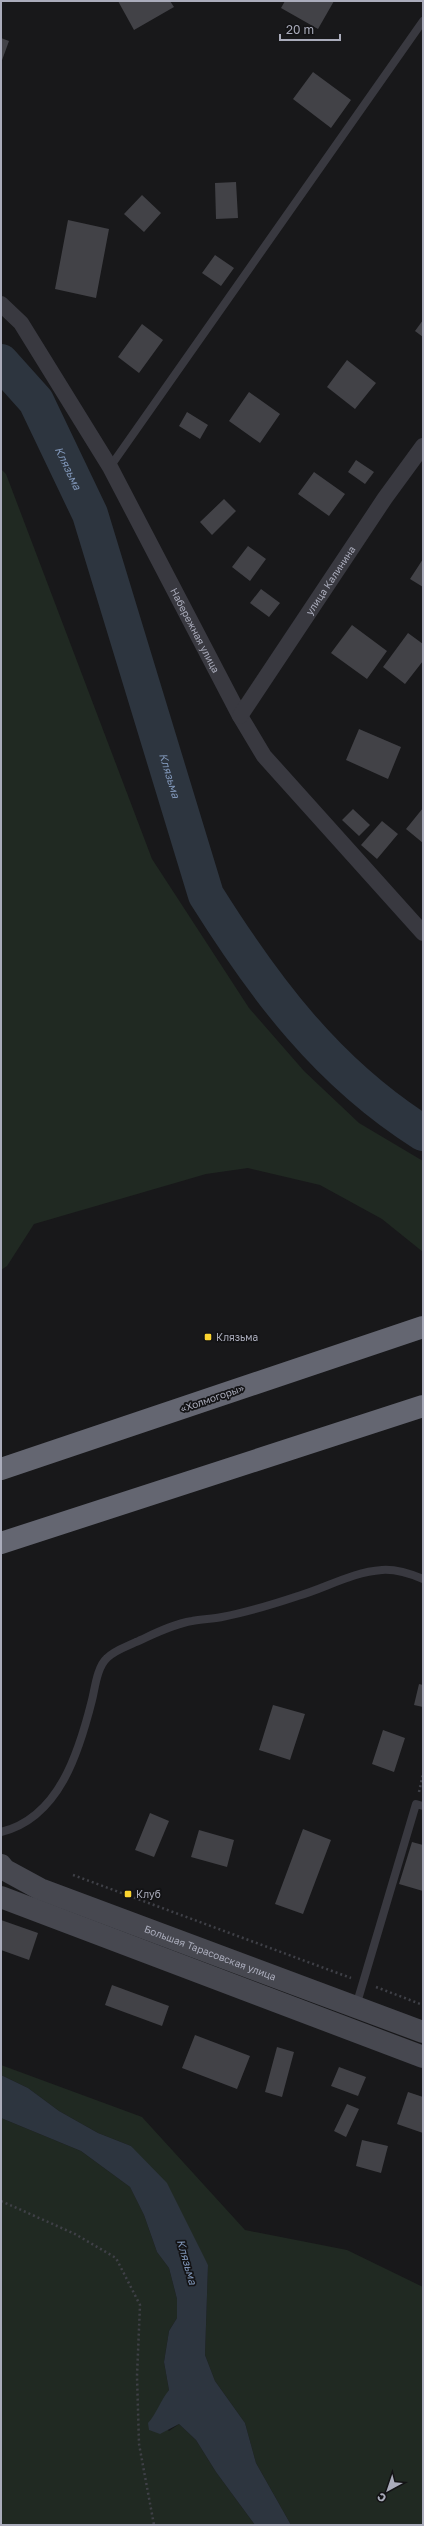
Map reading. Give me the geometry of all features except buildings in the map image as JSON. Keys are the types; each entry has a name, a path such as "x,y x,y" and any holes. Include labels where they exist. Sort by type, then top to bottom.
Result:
{"highway":[{"name":"«Холмогоры»","path":"1,1469 423,1327"},
{"path":"1,1543 423,1406"}],"street":[{"name":"Набережная улица","path":"1,304 21,322 110,467 240,716 264,756 423,933"},
{"name":"улица Калинина","path":"240,716 385,498 423,446"},
{"name":"Большая Тарасовская улица","path":"1,1865 5,1870 40,1889 423,2032"},
{"path":"1,1897 423,2057"}],"lane":[{"path":"110,467 423,21"},
{"path":"1,1832 14,1829 36,1814 46,1806 58,1789 72,1762 85,1730 100,1672 106,1658 117,1651 162,1630 191,1621 223,1617 300,1596 345,1578 382,1570 414,1575 423,1578"},
{"path":"356,2006 416,1804 423,1806"}],"path":[{"path":"73,1875 423,2005"},
{"path":"1,2200 75,2234 116,2258 140,2305 137,2376 139,2444 154,2525"}],"shaded area":[{"path":"1,469 6,474 152,859 249,1008 304,1071 359,1123 423,1161 423,1252 382,1219 320,1185 248,1168 206,1174 34,1224 7,1266 1,1270"},
{"path":"1,2065 142,2117 245,2230 347,2250 423,2287 423,2525 291,2525 256,2463 245,2423 215,2381 205,2355 208,2265 131,2146 98,2133 59,2111 28,2088 1,2075"},
{"path":"1,2118 81,2151 130,2187 144,2215 157,2252 169,2268 177,2299 177,2318 169,2331 164,2362 169,2390 154,2417 169,2431 179,2424 196,2440 216,2472 255,2525 1,2525"}],"water":[{"path":"1,2075 28,2088 59,2111 98,2133 131,2146 167,2183 208,2265 205,2355 215,2381 245,2423 256,2463 291,2525 255,2525 216,2472 196,2440 179,2424 160,2434 149,2430 148,2423 169,2390 164,2362 169,2331 177,2318 177,2299 169,2268 157,2252 144,2215 130,2187 81,2151 1,2118"}],"waterway":[{"name":"Клязьма","path":"1,362 36,401 90,514 206,895 251,963 301,1027 357,1084 423,1133"}],"place":[{"name":"Клязьма","path":"208,1337"},
{"name":"Клуб","path":"128,1894"}]}
